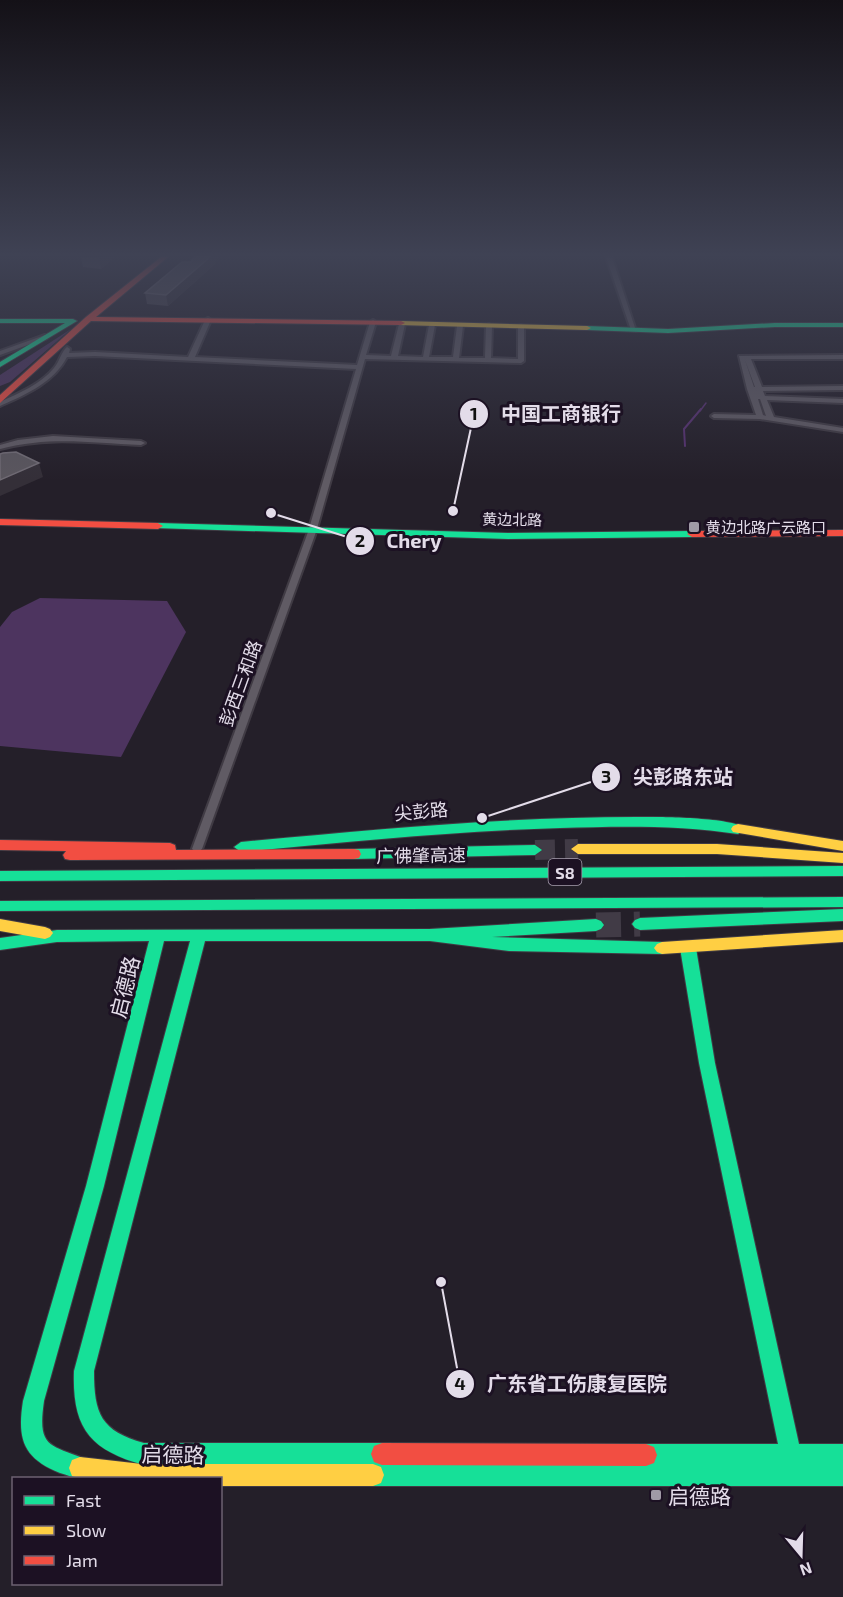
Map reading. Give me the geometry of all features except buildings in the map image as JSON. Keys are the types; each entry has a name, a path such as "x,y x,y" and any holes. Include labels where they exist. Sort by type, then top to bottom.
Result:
{"main road":[{"path":"0,402 30,375 65,332"},
{"path":"0,365 68,332"},
{"path":"0,388 30,375"},
{"name":"黄边北路","path":"0,519 549,536 843,533"},
{"name":"黄边北路","path":"312,530 843,529"},
{"name":"尖彭路","path":"0,845 98,845 197,849 284,845 474,825 653,820 704,823 843,846"},
{"path":"70,855 197,849"},
{"path":"578,849 717,849 843,858"},
{"path":"0,855 222,855 535,850"},
{"path":"0,863 115,862 222,855"},
{"name":"广佛肇高速","path":"0,876 843,871"},
{"name":"S8","path":"0,906 843,902"},
{"path":"640,924 843,915"},
{"path":"0,925 57,936"},
{"path":"0,935 430,935 596,925"},
{"name":"启德路","path":"158,935 79,1250 33,1405 32,1437 46,1453 75,1467 142,1475 843,1475"},
{"name":"启德路","path":"199,935 84,1371 81,1390 84,1407 89,1423 105,1441 122,1450 144,1454 843,1455"},
{"path":"430,935 508,945 688,948 843,936"},
{"path":"0,944 57,936"},
{"path":"688,948 707,1063 791,1455"}],"street":[{"path":"191,358 203,332"},
{"name":"彭西三和路","path":"197,849 312,530 370,332"},
{"path":"394,358 400,332"},
{"path":"426,359 431,332"},
{"path":"456,360 459,332"},
{"path":"488,360 489,332"},
{"path":"364,357 520,361 521,332"},
{"path":"0,353 61,336 65,355"},
{"path":"65,355 191,358 361,367"},
{"path":"0,402 28,391 44,380 65,355"},
{"path":"746,360 843,359"},
{"path":"746,360 750,389 760,417"},
{"path":"746,360 771,419"},
{"path":"750,389 843,388"},
{"path":"753,397 841,403"},
{"path":"714,416 760,417 843,430"},
{"path":"0,447 45,437 85,437 97,442 141,443"}],"shaded area":[{"path":"68,332 10,382 0,386 0,375"},
{"path":"40,598 167,601 186,632 121,757 0,746 0,627 12,612"}],"waterway":[{"path":"700,411 706,403"},
{"path":"685,446 684,429 701,409"}],"tunnel":[{"path":"535,850 578,849"},
{"path":"596,925 640,924"}],"traffic: fast":[{"path":"0,365 56,332"},
{"path":"158,526 508,536 692,534"},
{"path":"241,847 403,832 524,824 652,822 738,829"},
{"path":"354,854 535,850"},
{"path":"0,876 843,871"},
{"path":"0,906 843,902"},
{"path":"640,924 843,915"},
{"path":"430,935 596,925"},
{"path":"80,1468 52,1458 35,1444 31,1427 33,1401 95,1186 158,935"},
{"path":"199,935 84,1371 85,1404 89,1416 94,1427 103,1436 127,1449 144,1454 382,1454"},
{"path":"0,944 57,936 430,935 509,945 662,948"},
{"path":"688,948 707,1063 791,1455"},
{"path":"646,1455 843,1455"},
{"path":"373,1475 843,1475"}],"traffic: slow":[{"path":"738,829 843,846"},
{"path":"578,849 717,849 843,858"},
{"path":"0,925 45,933"},
{"path":"662,948 843,936"},
{"path":"80,1468 142,1475 373,1475"}],"traffic: jam":[{"path":"0,400 75,332"},
{"path":"0,522 158,526"},
{"path":"692,534 843,533"},
{"path":"0,845 170,848"},
{"path":"70,855 354,854"},
{"path":"382,1454 646,1455"}],"place":[{"name":"中国工商银行","path":"453,511"},
{"name":"Chery","path":"271,513"},
{"name":"黄边北路广云路口","path":"694,527"},
{"name":"尖彭路东站","path":"482,818"},
{"name":"广东省工伤康复医院","path":"441,1282"},
{"name":"启德路","path":"656,1495"}]}
